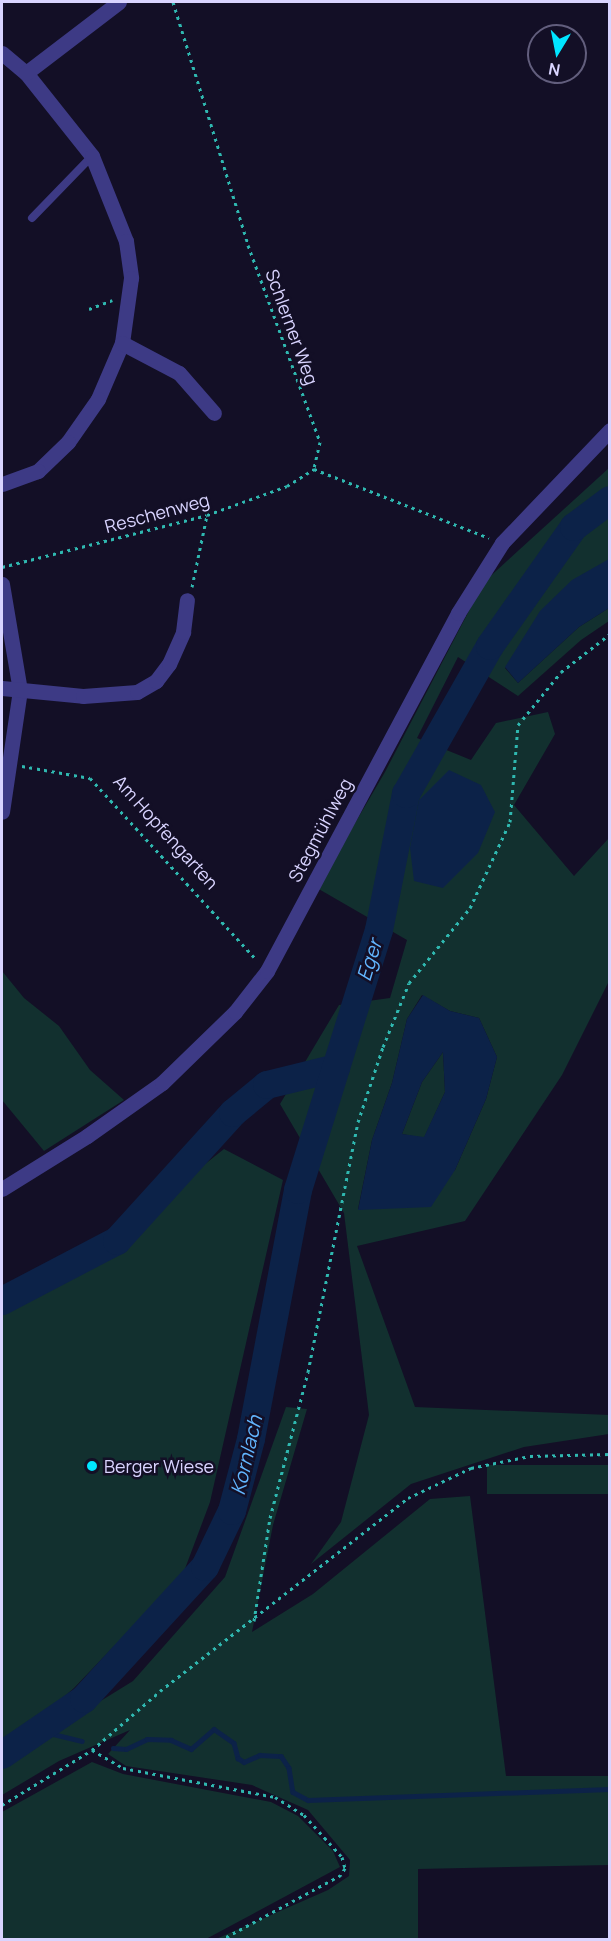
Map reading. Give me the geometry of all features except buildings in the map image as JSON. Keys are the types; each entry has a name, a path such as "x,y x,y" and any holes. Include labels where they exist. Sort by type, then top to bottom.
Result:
{"street":[{"path":"26,73 119,2"},
{"path":"2,53 26,73 92,156 126,241 130,294 123,343 98,399 68,442 38,471 2,484"},
{"path":"123,343 179,373 214,413"},
{"name":"Stegmühlweg","path":"2,1189 87,1136 162,1083 235,1012 267,971 458,613 502,543 609,429"},
{"path":"2,584 20,690 12,765 2,812"},
{"path":"2,688 83,696 137,692 156,681 169,664 183,632 187,600"}],"lane":[{"path":"32,218 92,156"}],"path":[{"name":"Schlerner Weg","path":"173,2 248,245 320,442 314,468"},
{"path":"89,309 130,294"},
{"name":"Reschenweg","path":"2,567 207,514 287,486 314,468"},
{"path":"314,468 502,543"},
{"path":"187,600 194,582 207,514"},
{"path":"254,1622 270,1518 308,1372 358,1122 383,1047 409,983 470,908 510,822 518,725 561,672 609,634"},
{"name":"Am Hopfengarten","path":"12,765 90,778 267,971"},
{"path":"2,1805 92,1750 160,1691 254,1622 408,1498 471,1468 530,1456 609,1454"},
{"path":"92,1750 123,1768 275,1797 304,1815 342,1857 345,1868 341,1875 221,1940"}],"green space":[{"path":"609,468 609,559 505,668 518,683 579,627 609,608 609,621 581,640 518,696 458,657 417,738 471,760 496,723 548,712 555,734 514,805 574,876 609,838 609,981 562,1075 465,1221 357,1246 415,1407 609,1415 609,1434 524,1447 411,1484 311,1564 341,1522 369,1415 344,1213 280,1104 339,1005 390,998 407,940 317,888 385,772 484,582","holes":["422,995 450,1011 479,1018 497,1057 486,1099 455,1170 373,1209 358,1209 372,1140 392,1083 407,1019"]},
{"path":"2,971 24,998 59,1026 90,1070 124,1100 44,1151 2,1100"},
{"path":"443,1052 445,1092 424,1138 402,1134 422,1082"},
{"name":"Berger Wiese","path":"224,1149 283,1180 210,1502 183,1574 74,1688 47,1712 2,1740 2,1290 14,1290 113,1237"},
{"path":"286,1407 307,1409 273,1525 252,1632 313,1594 430,1499 470,1496 506,1776 609,1776 609,1865 418,1869 418,1939 216,1939 328,1890 349,1876 350,1860 308,1810 252,1785 126,1766 108,1754 130,1730 59,1761 2,1795 2,1762 133,1681 225,1577"},
{"path":"487,1465 609,1465 609,1494 487,1494"},
{"path":"92,1762 123,1774 271,1802 298,1816 333,1851 340,1867 206,1939 2,1939 2,1812"}],"water":[{"path":"609,559 609,608 579,627 518,683 505,667 540,611 572,580"},
{"path":"449,770 481,785 495,812 478,853 443,888 414,881 410,848 419,800"},
{"path":"423,995 450,1011 479,1018 497,1057 486,1099 455,1170 431,1207 358,1210 372,1140 392,1083 407,1019","holes":["443,1052 445,1092 424,1137 402,1134 422,1082"]}],"waterway":[{"name":"Kornlach","path":"2,1755 84,1699 205,1567 232,1511 251,1439 298,1190 379,930 406,794 490,646 574,527 610,500"},
{"name":"Eger","path":"2,1301 117,1241 233,1113 267,1085 336,1068"},
{"path":"113,1748 126,1749 147,1739 171,1740 191,1749 214,1729 234,1743 238,1758 244,1762 260,1755 281,1756 289,1768 293,1792 308,1800 610,1789"},
{"path":"41,1731 82,1741"}],"place":[{"name":"Berger Wiese","path":"92,1466"}]}
